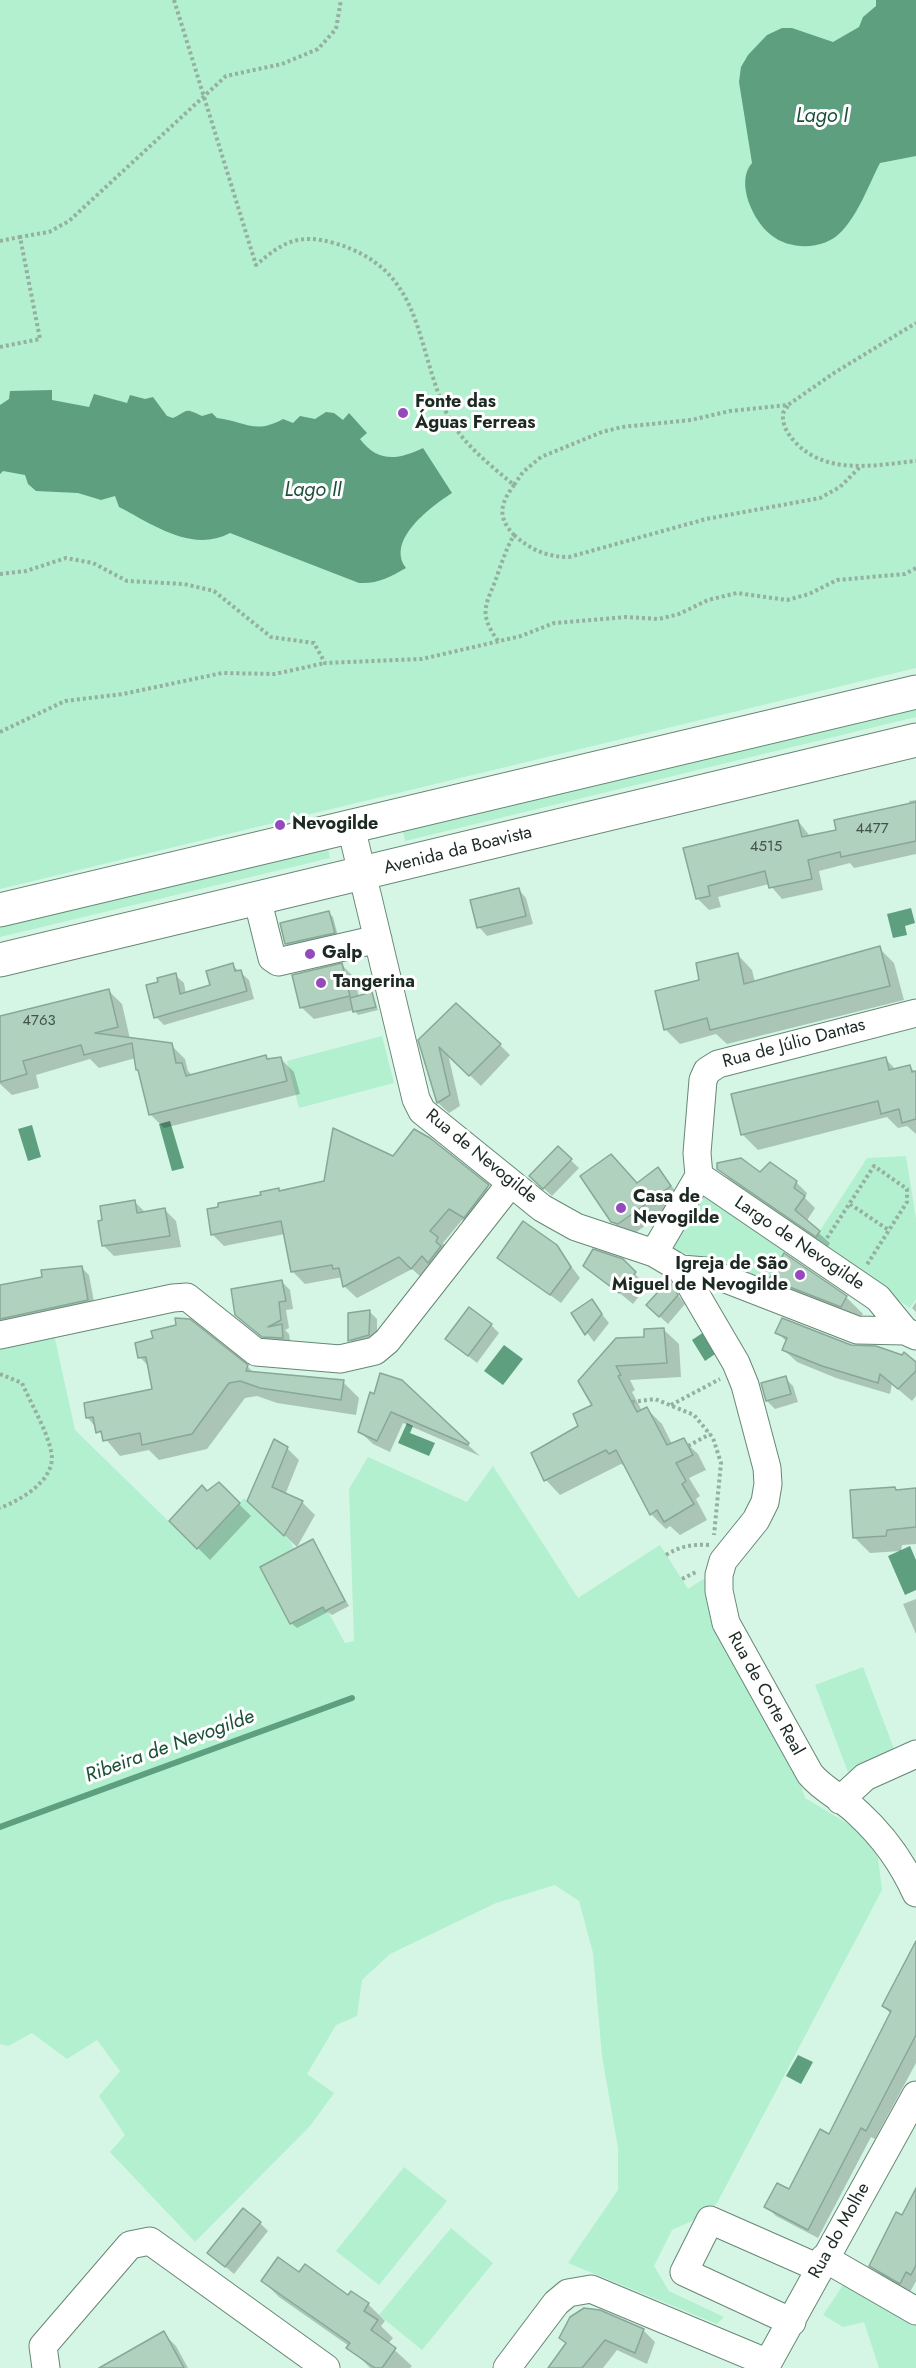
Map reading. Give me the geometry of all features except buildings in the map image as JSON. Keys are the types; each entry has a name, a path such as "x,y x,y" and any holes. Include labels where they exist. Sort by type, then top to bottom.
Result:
{"main road":[{"path":"0,910 916,692"},
{"name":"Avenida da Boavista","path":"0,960 916,740"}],"street":[{"name":"Rua de Nevogilde","path":"351,827 416,1099 422,1111 542,1208"},
{"path":"257,898 272,958 278,963 378,939"},
{"name":"Rua de Júlio Dantas","path":"699,1176 697,1153 703,1080 707,1071 718,1064 915,1014"},
{"path":"654,1253 699,1176"},
{"name":"Largo de Nevogilde","path":"699,1176 856,1281 878,1298 911,1334"},
{"path":"0,1335 187,1297 256,1352 340,1359 362,1355 375,1351 387,1341 511,1183"},
{"name":"Largo de Nevogilde","path":"542,1208 576,1227 654,1253 681,1269 705,1271 857,1330 911,1334"},
{"name":"Rua de Corte Real","path":"681,1269 714,1321 738,1369 765,1460 768,1484 765,1502 756,1520 723,1561 719,1575 726,1623 810,1774 821,1786 857,1812 890,1848 916,1893"},
{"path":"840,1800 865,1777 916,1754"},
{"name":"Rua do Molhe","path":"766,2366 916,2095"},
{"path":"792,2322 684,2272 710,2220 821,2263 916,2311"},
{"path":"46,2368 43,2346 130,2245 150,2241 326,2368"},
{"path":"507,2368 556,2303 568,2293 591,2289 766,2366"}],"path":[{"path":"174,0 256,266 275,248 297,238 329,242 359,251 376,261 399,286 414,316 451,420 469,445 514,485"},
{"path":"0,241 49,232 69,221 226,76 282,64 318,49 336,29 341,0"},
{"path":"0,347 40,339 20,237"},
{"path":"916,323 834,373 788,405 783,413 786,431 805,452 818,460 860,467 916,461"},
{"path":"788,405 730,411 691,420 632,426 602,432 541,457 523,472 501,507 501,517 514,535 540,553 553,557 569,557 706,519 820,498 840,487 860,467"},
{"path":"498,641 485,620 485,604 499,572 503,553 514,535"},
{"path":"0,574 26,570 66,558 93,563 127,581 184,584 214,591 271,637 314,643 325,663"},
{"path":"0,732 65,700 123,694 222,673 275,674 325,663 370,660 405,662 498,641 554,623 626,617 659,619 679,614 708,600 737,593 787,600 808,594 837,580 905,574 916,568"},
{"path":"821,1246 874,1166 907,1189 907,1202 856,1281"},
{"path":"850,1204 890,1231"},
{"path":"670,1405 738,1369"},
{"path":"0,1374 22,1383 52,1453 46,1478 21,1500 0,1508"},
{"path":"632,1402 656,1399 694,1415 710,1434 721,1463 711,1554"},
{"path":"688,1446 710,1434"},
{"path":"666,1555 694,1544 713,1545"},
{"path":"682,1579 701,1569"}],"shaded area":[{"path":"0,0 916,0 916,668 0,889"},
{"path":"916,703 916,717 405,841 402,827"},
{"path":"327,845 330,858 0,937 0,923"},
{"path":"382,1036 394,1083 299,1108 287,1061"},
{"path":"906,1156 916,1219 916,1299 910,1308 812,1243 867,1158"},
{"path":"699,1184 789,1245 766,1284 663,1245"},
{"path":"52,1325 75,1430 197,1549 244,1498 290,1541 345,1643 354,1641 349,1489 368,1457 467,1502 493,1466 578,1598 660,1545 688,1589 705,1578 718,1631 796,1769 805,1798 862,1832 878,1858 882,1890 717,2203 705,2215 672,2230 654,2266 669,2291 724,2317 717,2324 568,2263 618,2190 618,2148 602,2056 593,1953 579,1901 555,1885 496,1903 390,1954 362,1980 357,2016 336,2025 307,2074 334,2093 310,2126 195,2242 110,2152 125,2135 99,2096 120,2071 97,2040 67,2059 32,2033 8,2046 0,2044 0,1338"},
{"path":"863,1667 896,1754 848,1772 815,1685"},
{"path":"404,2167 447,2201 379,2285 336,2251"},
{"path":"451,2228 493,2263 422,2350 379,2315"},
{"path":"847,2279 916,2315 916,2368 879,2368 864,2322 843,2327 823,2315"}],"water":[{"name":"Lago I","path":"876,0 916,0 916,156 880,163 854,216 835,237 817,245 788,244 764,229 748,201 745,180 752,163 739,82 741,67 748,55 767,35 782,28 792,28 833,42 859,27 863,17 876,6"},
{"name":"Lago II","path":"52,390 52,400 89,407 94,394 127,403 130,395 145,399 153,397 167,416 173,418 186,411 202,416 212,413 217,418 257,427 273,424 283,419 293,423 300,416 315,419 326,412 334,413 343,420 349,413 367,433 360,439 367,447 381,456 397,457 423,448 452,493 423,515 406,535 401,557 406,568 378,581 359,583 230,533 202,540 173,534 119,507 115,496 101,500 78,493 36,491 28,484 25,475 3,471 0,474 0,405 9,399 10,391"},
{"path":"911,908 915,923 905,926 907,935 893,938 887,914"},
{"path":"170,1121 184,1168 172,1171 159,1124"},
{"path":"32,1125 41,1157 28,1161 18,1129"},
{"path":"704,1332 718,1352 705,1361 692,1340"},
{"path":"504,1345 523,1359 503,1385 484,1371"},
{"path":"407,1423 413,1426 410,1433 435,1443 429,1456 398,1443"},
{"path":"910,1546 916,1560 916,1590 905,1595 888,1556"},
{"path":"798,2055 813,2062 801,2084 786,2076"}],"waterway":[{"name":"Ribeira de Nevogilde","path":"0,1827 352,1698"}],"place":[{"name":"Fonte das Águas Ferreas","path":"403,413"},
{"name":"Nevogilde","path":"280,825"},
{"name":"Galp","path":"310,954"},
{"name":"Tangerina","path":"321,983"},
{"name":"Casa de Nevogilde","path":"621,1208"},
{"name":"Igreja de São Miguel de Nevogilde","path":"800,1275"}]}
